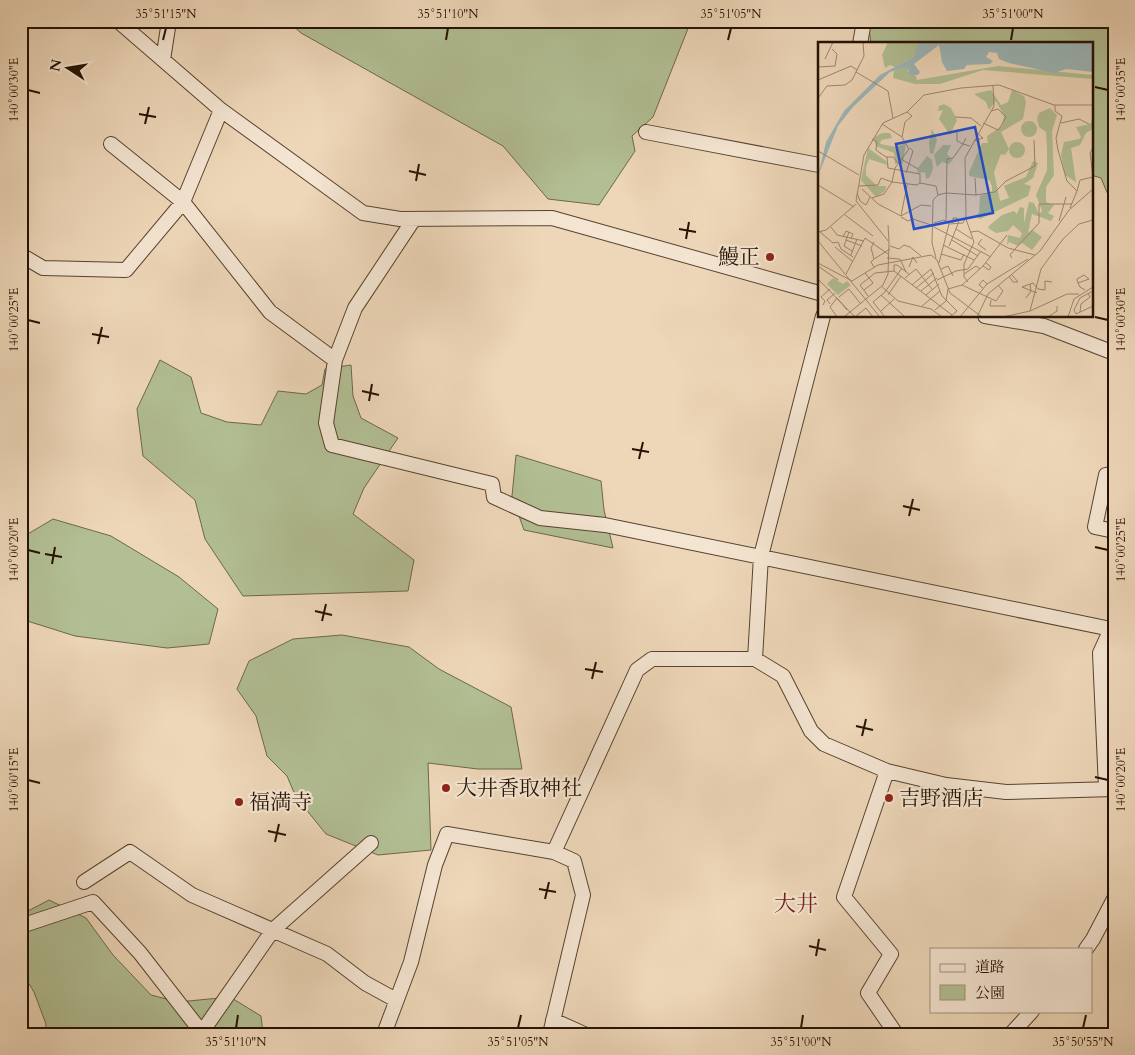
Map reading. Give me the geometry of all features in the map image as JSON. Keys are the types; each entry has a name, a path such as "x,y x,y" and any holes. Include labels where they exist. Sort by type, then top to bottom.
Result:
{"street":[{"path":"118,21 221,110 363,213 414,219 552,218 818,293"},
{"path":"162,60 169,21"},
{"path":"860,42 864,21"},
{"path":"21,255 42,268 126,270 183,202 221,110"},
{"path":"646,132 818,165"},
{"path":"112,144 183,202 270,312 335,360"},
{"path":"414,219 355,308 335,360 326,423 332,445 492,484 494,498 540,518 605,525 1112,629 1100,653 1110,788 1006,792 946,785 887,771 824,744 811,731 783,676 755,659 652,658 638,670 554,852"},
{"path":"755,659 761,556 822,318"},
{"path":"997,318 1044,326 1114,353"},
{"path":"1114,474 1106,475 1095,527 1114,531"},
{"path":"887,771 844,897 891,954 868,993 896,1034"},
{"path":"384,1034 411,962 435,865 447,834 554,852 574,861 584,895 550,1034"},
{"path":"21,926 93,902 140,953 203,1033 273,930 371,843"},
{"path":"84,882 130,852 192,895 327,954 365,984 396,1000"},
{"path":"1087,948 1114,899"},
{"path":"1011,1034 1031,1012"},
{"path":"553,1020 584,1034"}],"green space":[{"path":"288,21 691,21 653,117 632,136 635,151 599,205 548,199 503,146 301,33"},
{"path":"868,21 1114,21 1114,209 1101,178 1092,175 1092,42 871,42"},
{"path":"160,360 191,377 201,413 227,422 261,425 278,391 306,394 322,385 325,369 351,365 353,396 361,418 398,438 364,488 353,514 414,560 408,591 243,596 205,539 195,500 143,456 137,409"},
{"path":"516,455 601,481 604,510 613,548 524,530 512,496"},
{"path":"53,519 111,536 179,577 218,609 209,644 167,648 75,636 21,619 21,538"},
{"path":"342,635 409,647 439,669 511,707 522,769 478,769 428,763 431,850 378,855 326,834 296,797 287,776 267,756 256,716 237,689 249,661 293,639"},
{"path":"49,900 86,918 113,955 151,995 178,1002 230,997 261,1016 263,1034 45,1034 46,1024 34,992 21,971 21,918 28,911"}],"place":[{"name":"鰻正","path":"770,257"},
{"name":"大井香取神社","path":"446,788"},
{"name":"吉野酒店","path":"889,798"},
{"name":"福満寺","path":"239,802"}],"district":[{"name":"大井","path":"796,903"}]}
